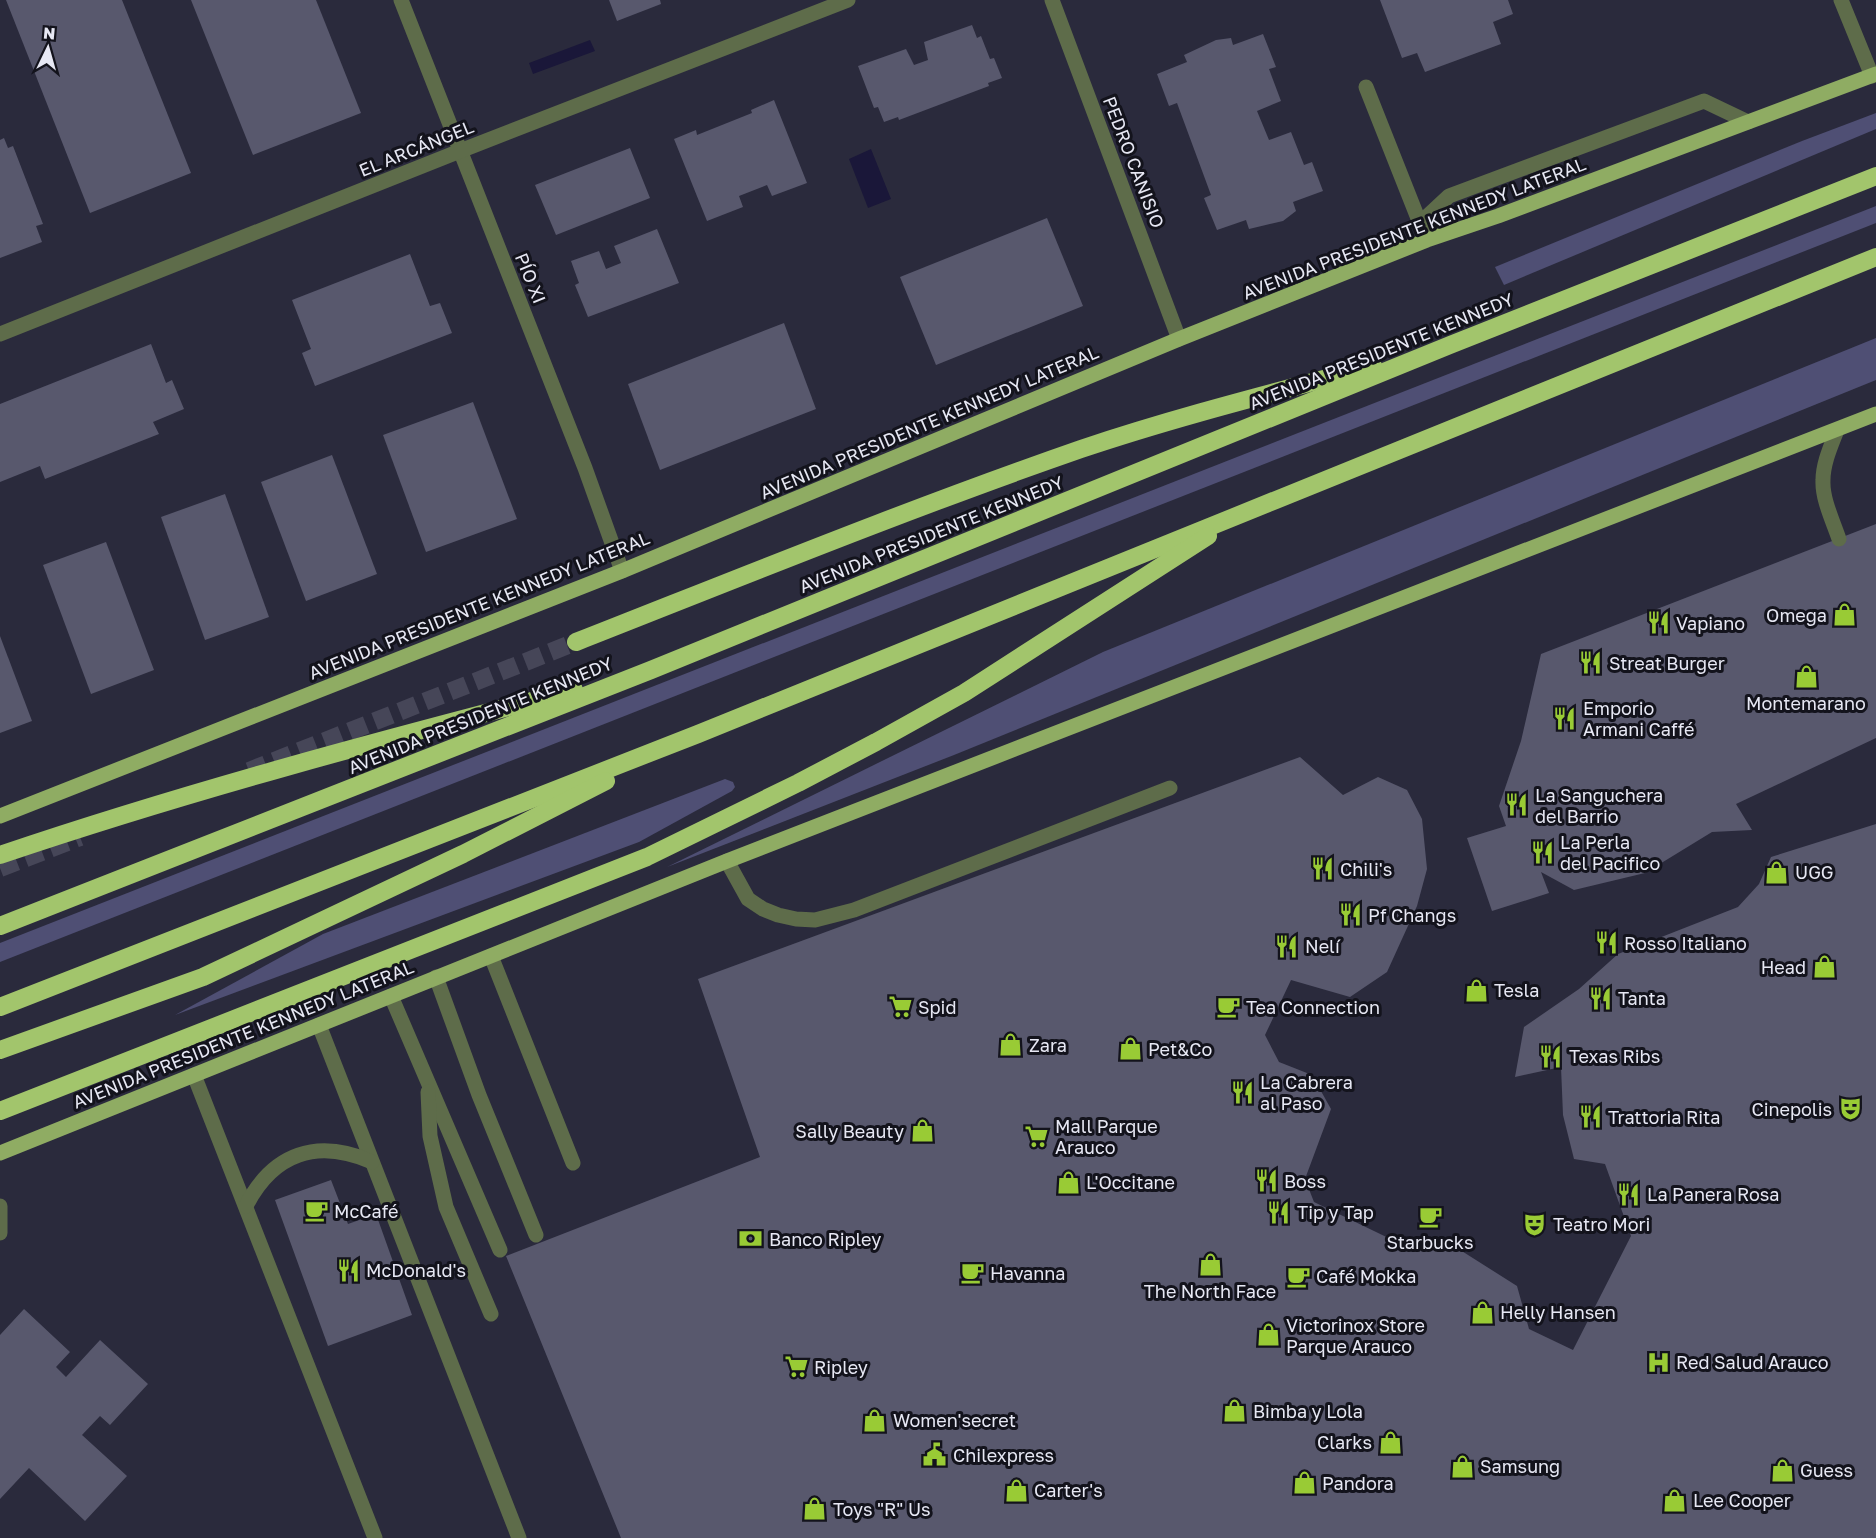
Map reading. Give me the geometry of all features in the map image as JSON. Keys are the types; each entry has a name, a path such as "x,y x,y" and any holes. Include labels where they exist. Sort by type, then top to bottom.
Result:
{"highway":[{"name":"AVENIDA PRESIDENTE KENNEDY","path":"0,927 651,670 1450,345 1876,176"},
{"path":"0,1007 698,734 1870,260"},
{"path":"576,642 903,514 1083,449 1228,405 1450,345"},
{"path":"0,1111 647,857 798,783 964,693 1245,512"},
{"path":"0,855 96,823 352,747 651,670"},
{"path":"0,1050 203,977 463,854 698,734"}],"main road":[{"name":"AVENIDA PRESIDENTE KENNEDY LATERAL","path":"0,816 622,571 1179,339 1427,240 1498,216 1874,75"},
{"name":"AVENIDA PRESIDENTE KENNEDY LATERAL","path":"0,1153 727,861 1876,414"}],"street":[{"name":"PÍO XI","path":"401,0 585,468 622,571"},
{"name":"EL ARCÁNGEL","path":"0,334 848,0"},
{"name":"PEDRO CANISIO","path":"1052,0 1179,339"},
{"path":"1841,0 1874,75"},
{"path":"1366,87 1427,240"},
{"path":"1420,223 1449,196 1704,101 1748,122"},
{"path":"1837,430 1823,481 1826,500 1839,539"},
{"path":"727,861 748,898 763,909 787,917 815,920 854,910 1170,788"},
{"path":"491,956 573,1163"},
{"path":"436,977 479,1095 536,1235"},
{"path":"391,996 500,1250"},
{"path":"319,1025 519,1538"},
{"path":"194,1075 375,1538"},
{"path":"427,1080 430,1136 446,1207 491,1314"},
{"path":"246,1206 254,1189 267,1174 282,1162 300,1154 318,1150 337,1150 372,1162"},
{"path":"0,1206 0,1233"}],"shaded area":[{"path":"590,40 595,51 533,74 529,63"},
{"path":"1876,113 1876,129 1504,285 1495,267 1802,141"},
{"path":"871,149 891,199 868,208 849,159"},
{"path":"1876,206 1876,223 0,962 0,943"},
{"path":"1876,338 1876,380 954,755 667,867 1103,652"},
{"path":"725,779 733,782 735,787 732,791 639,842 175,1015 323,934"}],"building":[{"path":"6,0 122,0 191,173 90,213"},
{"path":"191,0 316,0 361,113 253,155"},
{"path":"609,0 660,0 661,4 617,21"},
{"path":"1380,0 1508,0 1513,14 1493,22 1501,44 1425,72 1417,53 1402,58"},
{"path":"972,25 977,38 981,36 990,59 994,58 1002,78 988,83 989,86 899,120 898,117 884,122 878,107 874,108 858,66 906,49 914,65 928,60 924,42"},
{"path":"1263,34 1276,67 1269,69 1281,101 1257,111 1269,140 1291,132 1304,165 1312,162 1323,191 1293,202 1296,211 1283,221 1249,229 1246,220 1217,230 1204,198 1211,195 1177,103 1169,106 1157,74 1187,62 1184,55 1216,40 1231,38 1233,45"},
{"path":"774,100 807,183 772,196 767,185 739,196 743,207 707,221 674,139 696,130 697,135 752,113 751,110"},
{"path":"4,138 8,148 13,146 43,224 36,226 42,242 0,258 0,140"},
{"path":"630,148 650,198 556,235 535,185"},
{"path":"1047,218 1083,306 936,365 900,277"},
{"path":"657,229 679,283 588,317 575,285 579,283 571,261 599,251 606,269 621,263 614,246"},
{"path":"410,254 430,306 440,303 452,333 315,386 302,353 311,349 292,300"},
{"path":"784,323 816,409 660,470 628,384"},
{"path":"151,344 166,383 172,380 184,409 153,422 159,434 45,479 40,466 0,482 0,404"},
{"path":"473,402 517,519 426,552 383,435"},
{"path":"332,455 377,574 306,601 261,482"},
{"path":"225,494 269,617 205,640 161,517"},
{"path":"1876,524 1876,738 1736,804 1752,830 1712,832 1645,873 1574,890 1541,872 1549,893 1492,911 1467,838 1506,826 1499,806 1521,741 1541,654"},
{"path":"106,542 154,670 91,694 43,565"},
{"path":"0,636 32,721 0,733"},
{"name":"Mall Parque Arauco","path":"1300,757 1343,795 1378,777 1407,790 1422,819 1427,869 1417,906 1387,972 1350,997 1291,980 1265,1035 1279,1062 1312,1075 1331,1109 1305,1179 1314,1202 1405,1246 1457,1248 1517,1286 1529,1329 1573,1350 1631,1236 1605,1164 1574,1159 1563,1115 1561,1067 1515,1077 1524,1027 1579,989 1618,954 1738,907 1759,884 1771,857 1876,824 1876,1538 621,1538 506,1256 760,1157 698,979"},
{"name":"McDonald's","path":"331,1180 348,1224 376,1214 412,1315 328,1346 275,1200"},
{"path":"24,1309 70,1352 56,1367 66,1377 100,1340 148,1384 110,1425 100,1416 82,1435 127,1476 85,1521 29,1468 0,1499 0,1335"}],"tunnel":[{"path":"249,771 576,642"},
{"path":"0,868 80,837"}],"place":[{"name":"Omega","path":"1845,615"},
{"name":"Vapiano","path":"1658,623"},
{"name":"Streat Burger","path":"1591,663"},
{"name":"Montemarano","path":"1806,677"},
{"name":"Emporio Armani Caffé","path":"1565,718"},
{"name":"La Sanguchera del Barrio","path":"1517,805"},
{"name":"La Perla del Pacifico","path":"1542,852"},
{"name":"Chili's","path":"1322,869"},
{"name":"UGG","path":"1777,872"},
{"name":"Pf Changs","path":"1350,915"},
{"name":"Rosso Italiano","path":"1606,943"},
{"name":"Nelí","path":"1287,946"},
{"name":"Head","path":"1824,967"},
{"name":"Tesla","path":"1476,990"},
{"name":"Tanta","path":"1600,998"},
{"name":"Spid","path":"900,1007"},
{"name":"Tea Connection","path":"1228,1007"},
{"name":"Zara","path":"1011,1045"},
{"name":"Pet&Co","path":"1130,1049"},
{"name":"Texas Ribs","path":"1551,1056"},
{"name":"La Cabrera al Paso","path":"1242,1092"},
{"name":"Cinepolis","path":"1850,1109"},
{"name":"Trattoria Rita","path":"1590,1117"},
{"name":"Sally Beauty","path":"922,1131"},
{"name":"Mall Parque Arauco","path":"1037,1136"},
{"name":"Boss","path":"1266,1181"},
{"name":"L'Occitane","path":"1068,1182"},
{"name":"La Panera Rosa","path":"1629,1194"},
{"name":"McCafé","path":"316,1211"},
{"name":"Tip y Tap","path":"1279,1212"},
{"name":"Starbucks","path":"1430,1216"},
{"name":"Teatro Mori","path":"1535,1224"},
{"name":"Banco Ripley","path":"751,1239"},
{"name":"The North Face","path":"1210,1265"},
{"name":"McDonald's","path":"348,1270"},
{"name":"Havanna","path":"972,1273"},
{"name":"Café Mokka","path":"1298,1276"},
{"name":"Helly Hansen","path":"1482,1312"},
{"name":"Victorinox Store Parque Arauco","path":"1268,1335"},
{"name":"Red Salud Arauco","path":"1658,1362"},
{"name":"Ripley","path":"796,1367"},
{"name":"Bimba y Lola","path":"1235,1411"},
{"name":"Women'secret","path":"875,1420"},
{"name":"Clarks","path":"1390,1442"},
{"name":"Chilexpress","path":"935,1455"},
{"name":"Samsung","path":"1462,1466"},
{"name":"Guess","path":"1782,1470"},
{"name":"Pandora","path":"1304,1483"},
{"name":"Carter's","path":"1016,1490"},
{"name":"Lee Cooper","path":"1675,1500"},
{"name":"Toys \"R\" Us","path":"815,1509"}]}
